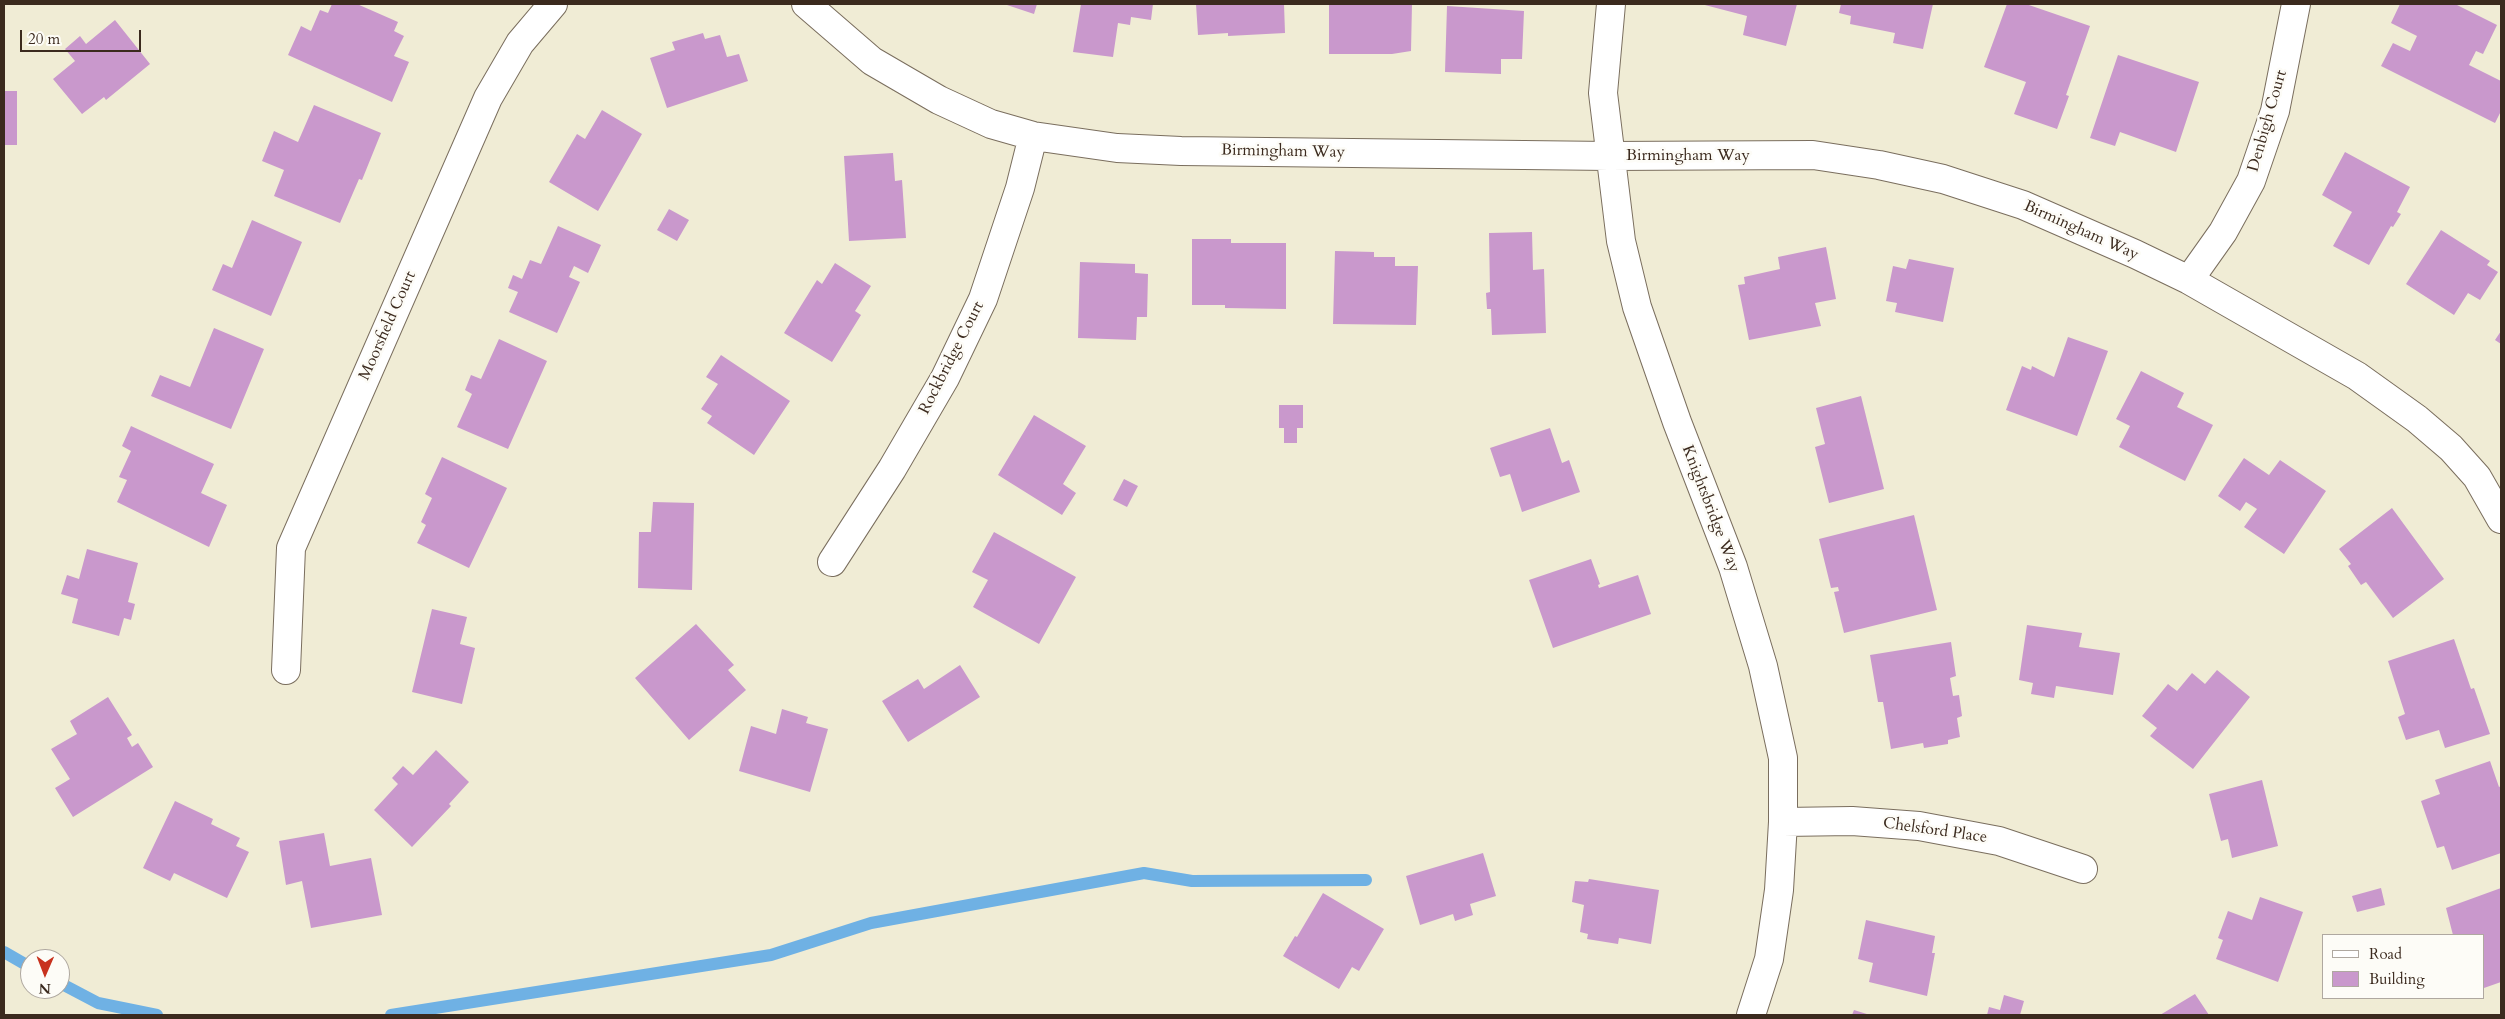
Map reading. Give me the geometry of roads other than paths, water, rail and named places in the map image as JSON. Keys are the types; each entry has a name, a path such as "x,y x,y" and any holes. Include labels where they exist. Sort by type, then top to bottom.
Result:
{"street":[{"name":"Moorsfield Court","path":"286,670 290,548 488,98 520,43 553,4"},
{"name":"Birmingham Way","path":"806,4 872,61 939,100 991,124 1033,136 1117,148 1181,151 1609,156 1812,156 1879,165 1943,179 2023,205 2189,280 2356,376 2417,419 2451,448 2477,477 2501,519"},
{"name":"Knightsbridge Way","path":"1611,4 1603,93 1609,156 1621,241 1637,307 1677,422 1733,567 1764,666 1783,758 1783,822 1779,890 1769,959 1751,1015"},
{"name":"Denbigh Court","path":"2189,280 2223,232 2252,181 2275,112 2296,4"},
{"name":"Rockbridge Court","path":"832,562 892,469 945,378 983,299 1020,188 1033,136"},
{"name":"Chelsford Place","path":"1783,822 1852,821 1919,826 1999,841 2082,869"}],"waterway":[{"path":"391,1015 771,955 871,923 1144,873 1192,881 1366,880"},
{"path":"4,952 20,961"},
{"path":"70,988 98,1003 157,1015"}]}
